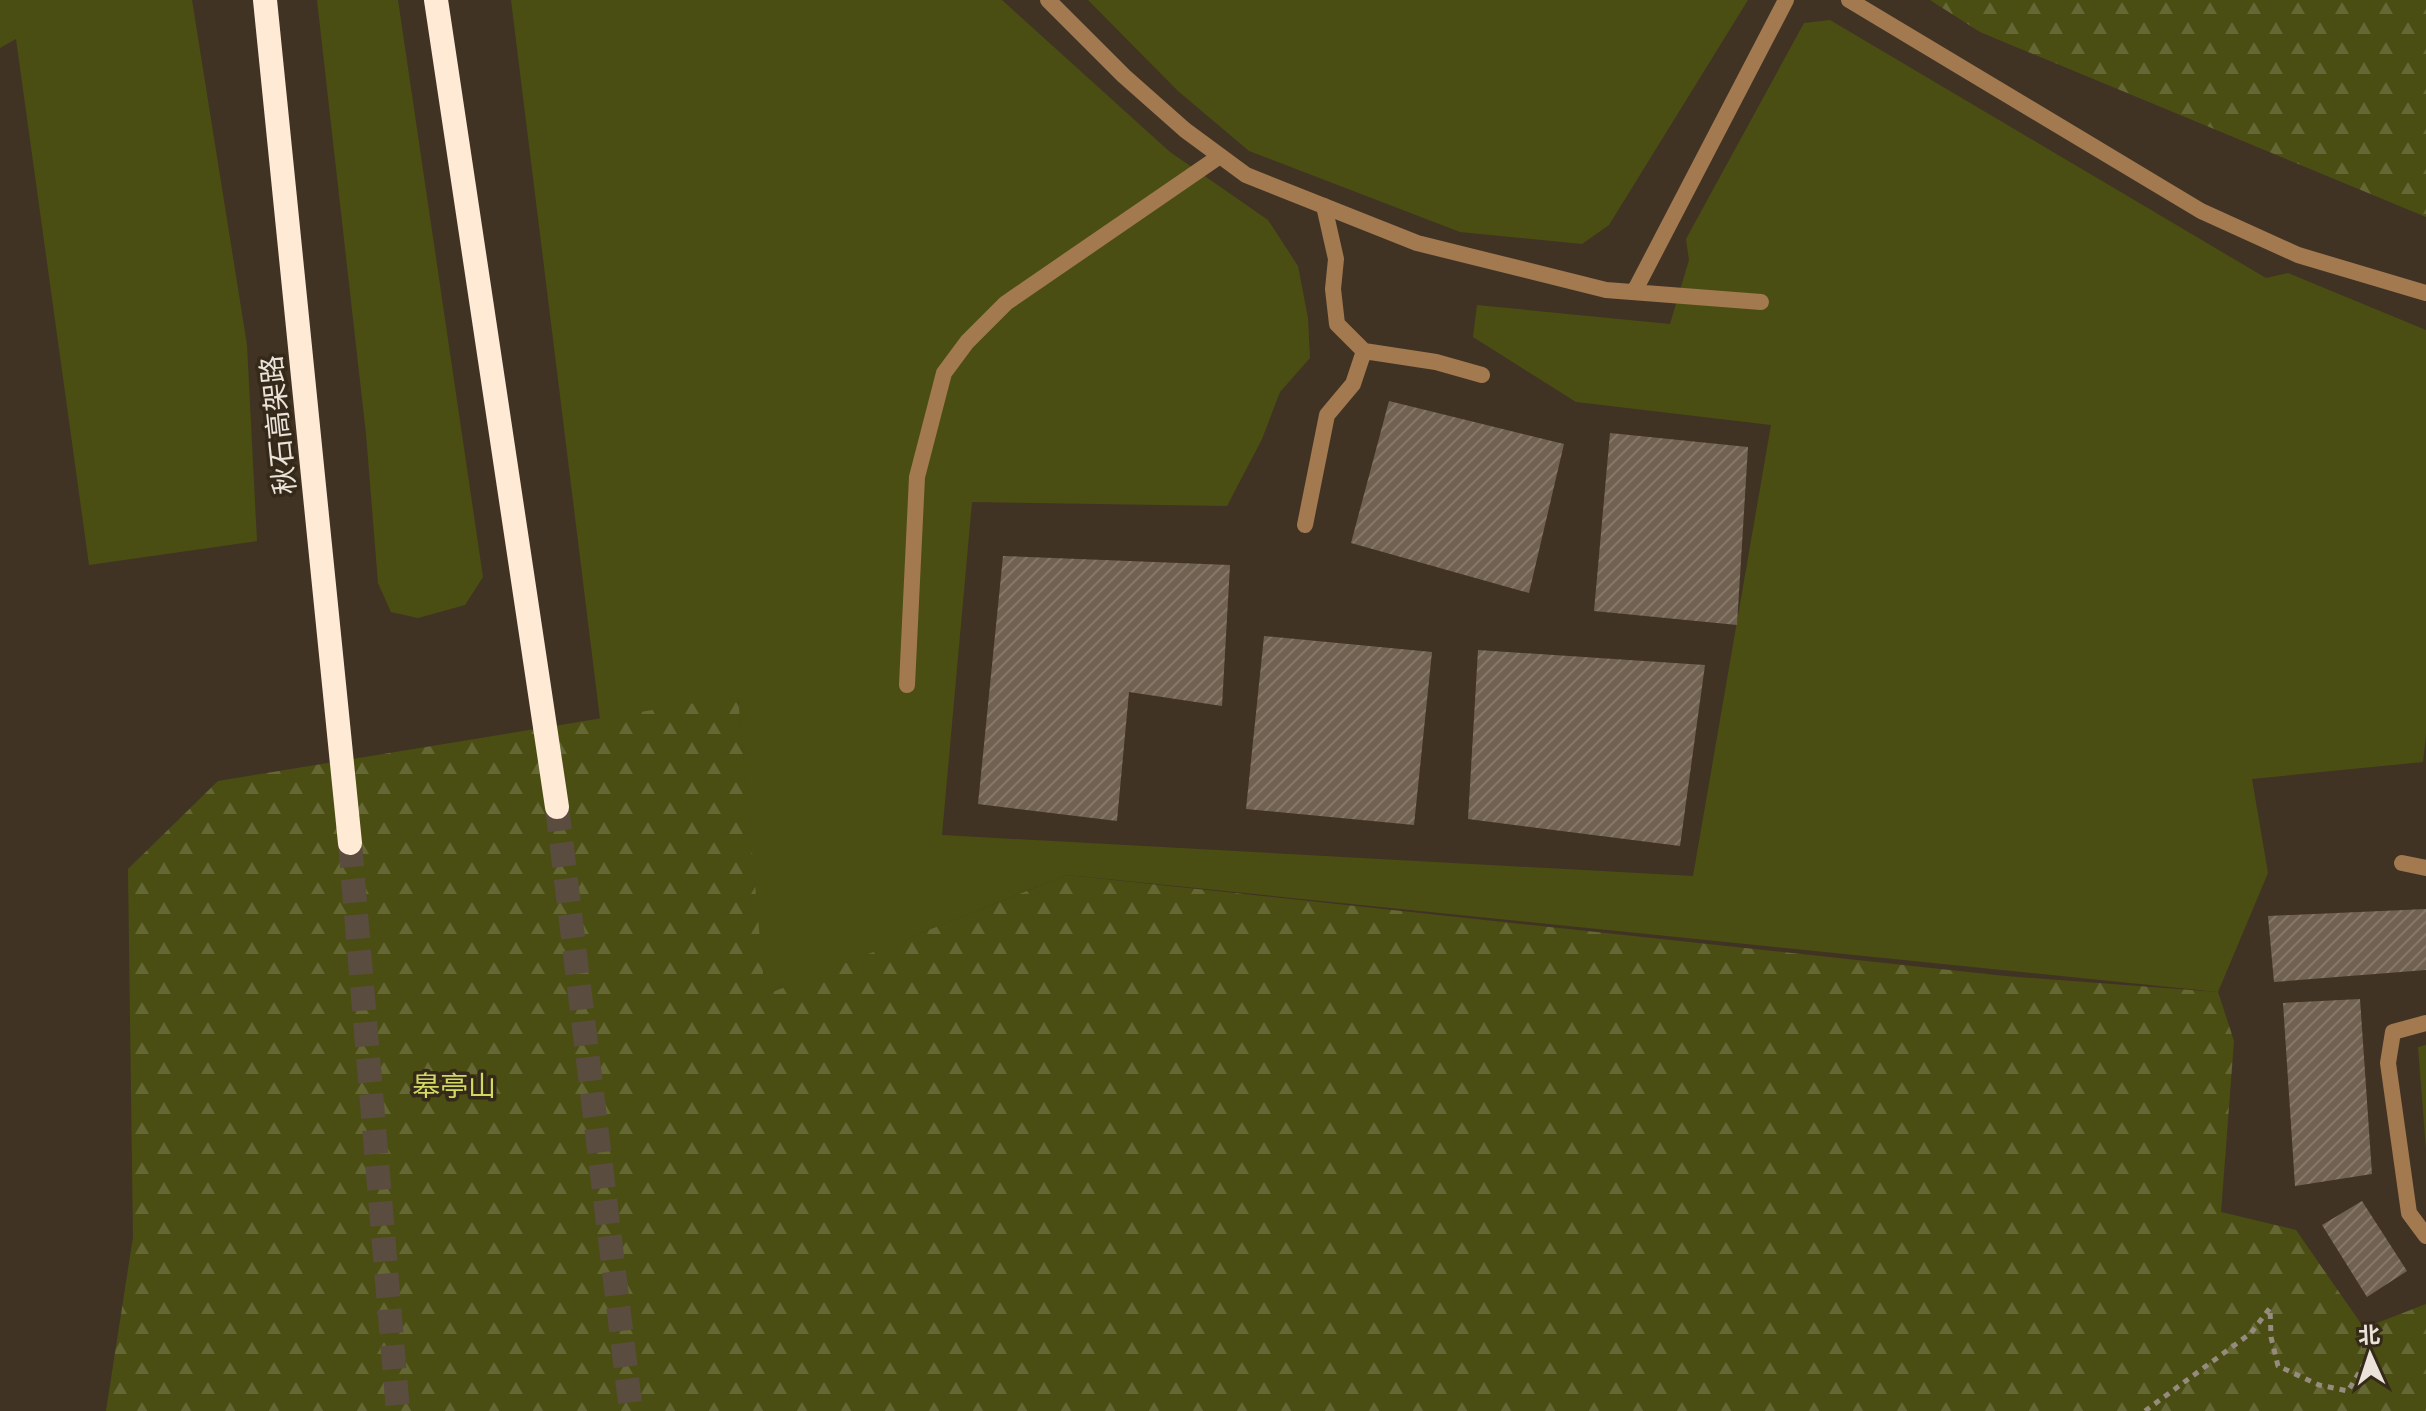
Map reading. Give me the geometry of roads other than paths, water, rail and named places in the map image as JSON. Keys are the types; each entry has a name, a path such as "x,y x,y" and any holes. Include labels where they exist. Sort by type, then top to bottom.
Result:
{"highway":[{"name":"秋石高架路","path":"265,0 350,843"},
{"path":"436,0 557,807"}],"street":[{"path":"1048,0 1124,76 1246,175 1417,243 1606,290 1761,302"},
{"path":"1634,292 1786,0"},
{"path":"1849,0 2201,211 2298,255 2426,293"},
{"path":"907,685 917,477 944,373 967,342 1006,303 1220,156"},
{"path":"1324,206 1336,259 1333,289 1337,324 1364,351 1436,362 1482,375"},
{"path":"1305,525 1327,415 1353,384 1364,351"},
{"path":"2402,863 2426,868"},
{"path":"2426,1023 2393,1032 2388,1063 2409,1213 2426,1236"}],"tunnel":[{"path":"557,807 631,1411"},
{"path":"350,843 398,1411"}],"park label":[{"name":"皋亭山","path":"454,1086"}]}
